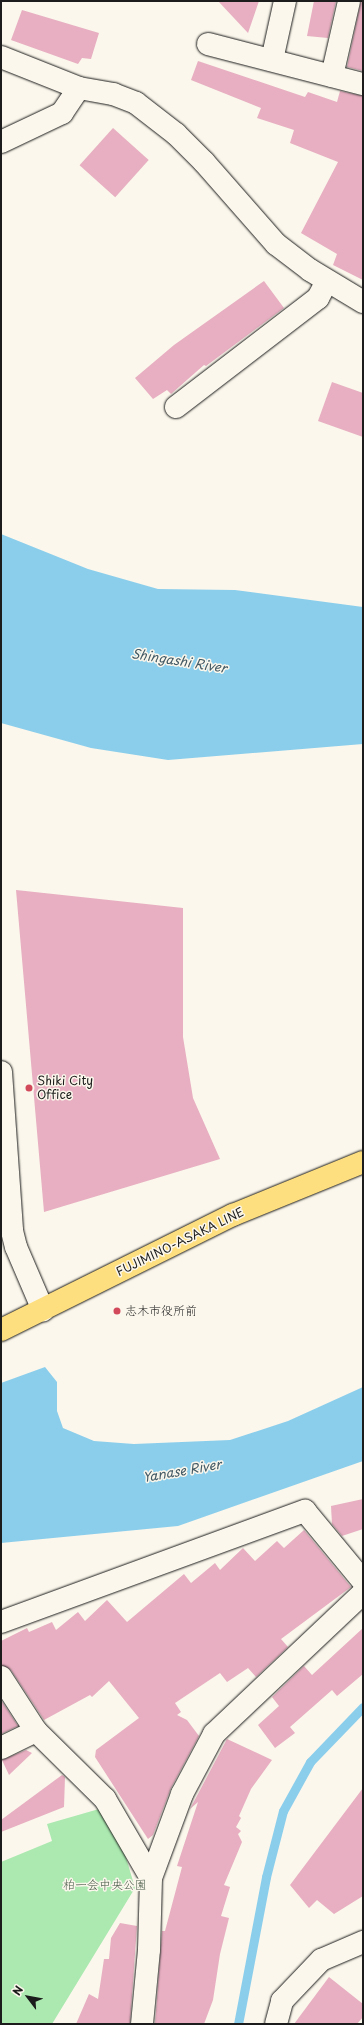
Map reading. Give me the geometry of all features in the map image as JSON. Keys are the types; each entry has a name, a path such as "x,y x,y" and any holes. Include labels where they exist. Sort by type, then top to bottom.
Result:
{"main road":[{"name":"FUJIMINO-ASAKA LINE","path":"1,1330 233,1215 363,1162"}],"street":[{"path":"272,60 285,1"},
{"path":"332,76 350,1"},
{"path":"208,44 363,84"},
{"path":"1,57 79,88 113,94 136,103 154,116 204,162 276,244 327,282 363,302"},
{"path":"1,142 62,114 79,88"},
{"path":"176,407 318,298 327,282"},
{"path":"1,1072 3,1124 12,1231 16,1248 43,1310"},
{"path":"1,1622 305,1511 363,1581"},
{"path":"142,2024 149,1950 151,1878 182,1794 214,1734 363,1593"},
{"path":"1,1677 36,1731 105,1799 151,1878"},
{"path":"1,1748 36,1731"},
{"path":"276,2024 282,2001 321,1960 363,1942"}],"green space":[{"name":"柏一会中央公園","path":"99,1809 122,1844 135,1888 52,2024 1,2024 1,1862 52,1841 47,1824"}],"water":[{"name":"Shingashi River","path":"1,534 88,569 158,589 235,590 363,607 363,744 168,760 91,748 1,723"},
{"name":"Yanase River","path":"45,1367 57,1382 57,1411 63,1428 94,1441 134,1444 230,1440 288,1421 363,1387 363,1461 178,1526 1,1543 1,1383"}],"building":[{"path":"218,1 259,1 248,33"},
{"path":"314,1 336,1 328,38 307,36"},
{"path":"361,1 363,1 363,71 347,67"},
{"path":"22,10 99,33 91,59 82,58 78,64 11,40"},
{"path":"198,61 305,97 308,92 337,102 340,91 363,96 363,280 333,265 337,254 301,233 338,162 290,143 294,130 257,118 261,108 191,80"},
{"path":"113,128 149,160 115,197 80,165"},
{"path":"264,281 284,308 206,366 204,365 171,394 167,390 153,399 135,378 174,345"},
{"path":"332,382 363,393 363,437 318,421"},
{"path":"16,890 183,908 183,1037 193,1098 220,1159 44,1212"},
{"path":"363,1499 363,1529 342,1536 332,1524 331,1506"},
{"path":"304,1530 351,1587 281,1639 288,1647 256,1677 248,1668 227,1682 220,1673 175,1703 181,1712 177,1715 187,1720 199,1736 171,1788 153,1835 148,1839 95,1757 96,1750 139,1718 109,1681 92,1697 90,1695 44,1720 11,1670 1,1665 1,1641 27,1628 29,1632 52,1622 56,1630 78,1612 85,1621 107,1600 127,1622 184,1574 191,1583 215,1563 220,1570 243,1548 255,1561 277,1541 284,1548"},
{"path":"363,1628 363,1674 337,1696 332,1690 290,1727 295,1733 275,1748 258,1725 279,1706 272,1697 304,1666 312,1675"},
{"path":"1,1700 18,1726 1,1734"},
{"path":"227,1739 272,1760 251,1789 239,1816 241,1818 236,1827 241,1831 238,1834 242,1842 224,1885 230,1887 221,1916 229,1918 220,1954 213,2000 204,2024 155,2024 162,1931 165,1931 182,1867 177,1866 198,1802 190,1809"},
{"path":"26,1750 32,1753 9,1775 2,1760"},
{"path":"62,1775 65,1777 64,1807 1,1832 1,1820"},
{"path":"363,1788 363,1896 334,1914 317,1900 309,1908 290,1885"},
{"path":"120,1923 137,1926 130,2024 76,2024 89,1994 98,1999 104,1959 109,1959 111,1938"},
{"path":"329,1977 363,2004 363,2017 357,2024 294,2024"}],"waterway":[{"path":"238,2024 266,1877 283,1811 310,1762 363,1707"}],"place":[{"name":"Shiki City Office","path":"29,1088"},
{"name":"志木市役所前","path":"117,1311"}]}
